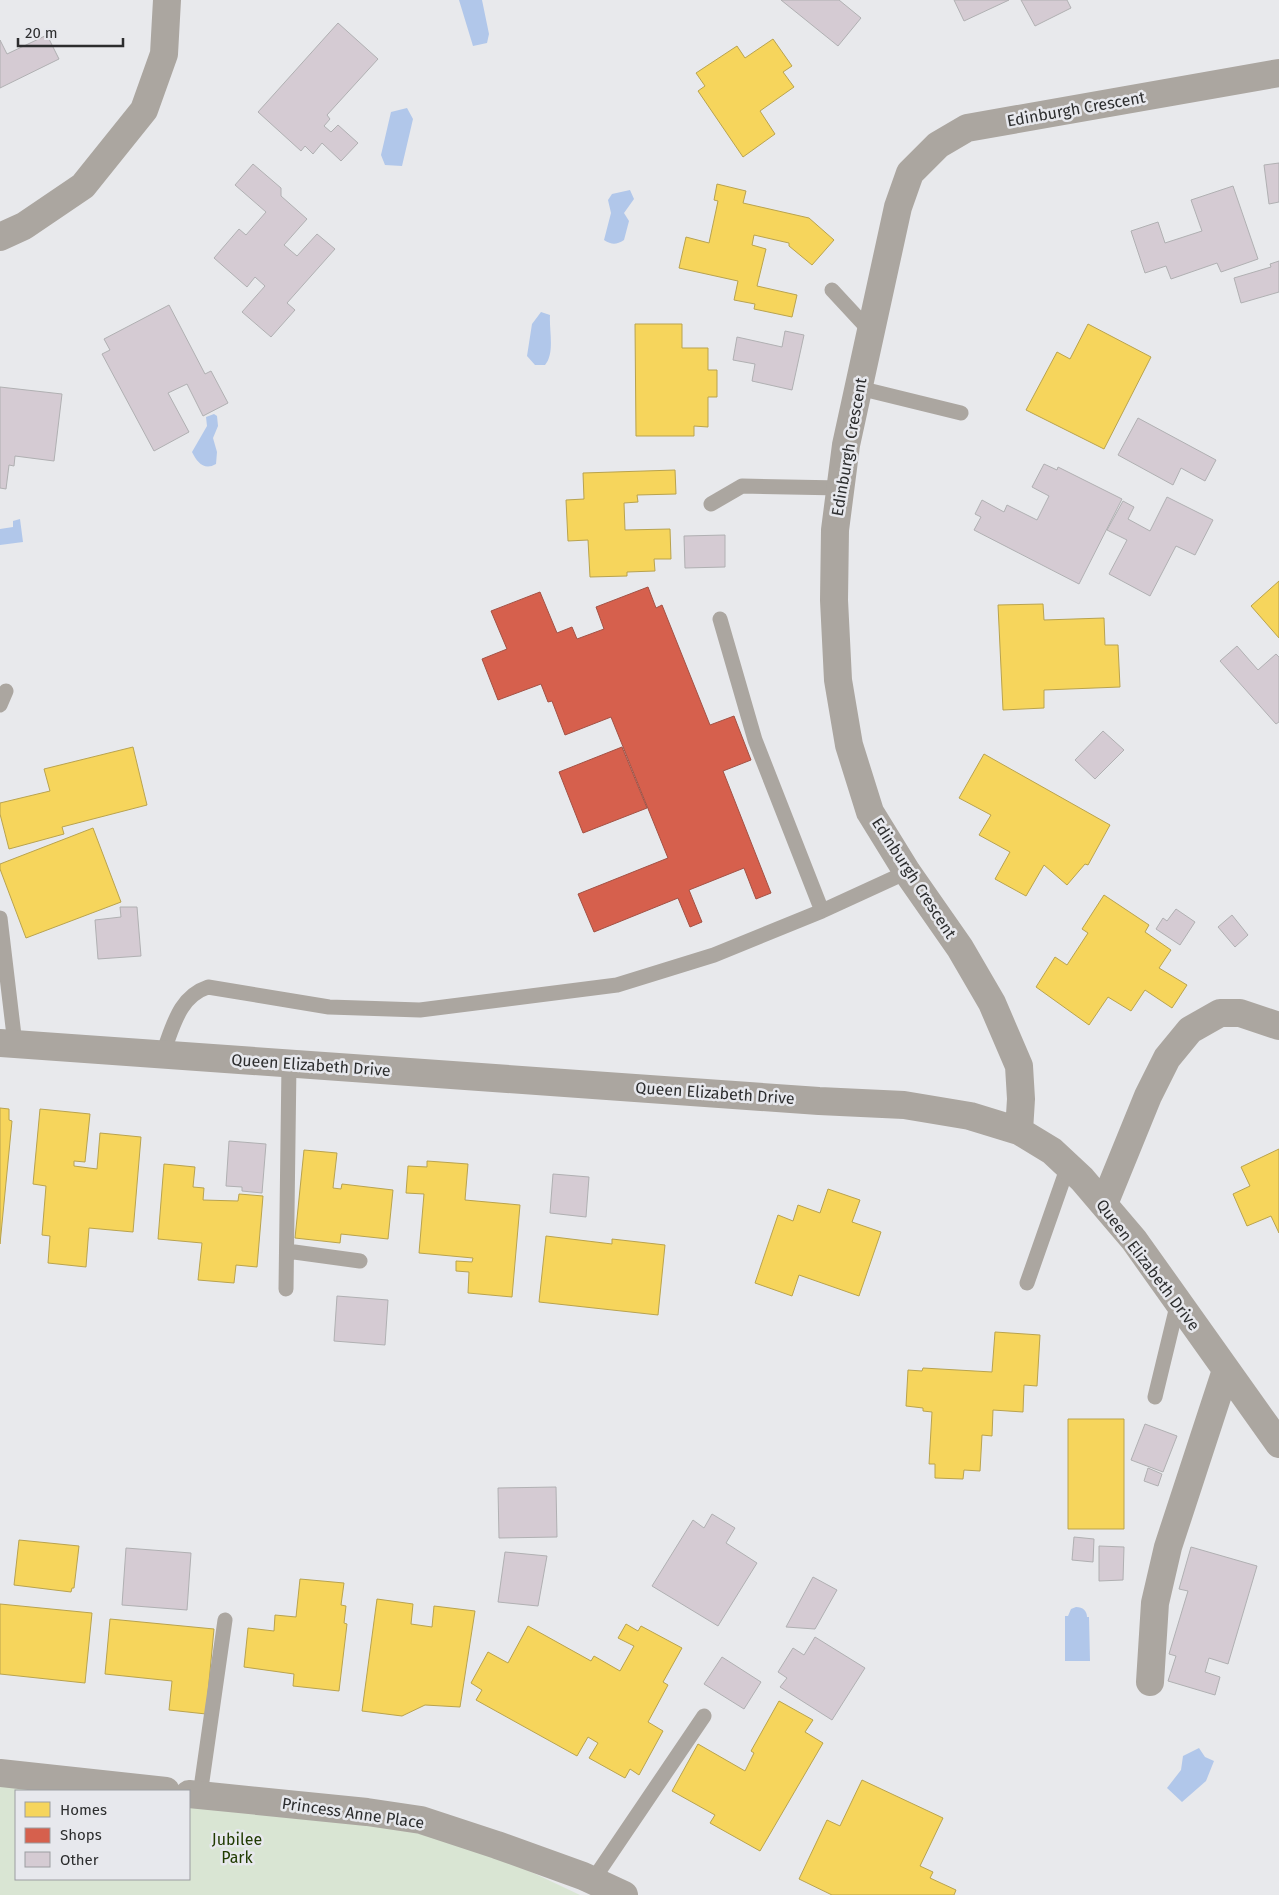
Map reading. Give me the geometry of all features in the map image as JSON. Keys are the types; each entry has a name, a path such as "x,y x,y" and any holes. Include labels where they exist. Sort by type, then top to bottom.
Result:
{"street":[{"path":"0,237 24,226 83,186 144,110 164,54 166,0"},
{"name":"Edinburgh Crescent","path":"1019,1131 1021,1099 1019,1066 992,1003 960,948 907,872 870,812 849,745 838,680 834,600 835,530 846,445 898,206 910,173 938,146 967,128 1279,73"},
{"path":"1104,1204 1148,1096 1167,1058 1190,1030 1220,1013 1240,1013 1279,1026"},
{"name":"Queen Elizabeth Drive","path":"8,1044 819,1101 904,1105 970,1116 1019,1131 1052,1151 1068,1166 1104,1204 1134,1240 1279,1444"},
{"path":"1150,1682 1155,1603 1166,1556 1226,1370"},
{"path":"0,1773 157,1790"},
{"name":"Princess Anne Place","path":"194,1794 367,1812 421,1820 593,1880 624,1895"}],"lane":[{"path":"832,290 870,332"},
{"path":"858,388 961,413"},
{"path":"711,504 742,486 841,488"},
{"path":"720,619 755,740 822,911"},
{"path":"162,1055 180,1009 190,995 197,990 208,987 329,1007 420,1010 617,985 714,955 822,911 907,872"},
{"path":"0,918 8,1044"},
{"path":"286,1289 289,1064"},
{"path":"1027,1283 1068,1166"},
{"path":"287,1252 360,1261"},
{"path":"1155,1397 1178,1302"},
{"path":"194,1794 225,1620"},
{"path":"593,1880 704,1716"}],"green space":[{"name":"Jubilee Park","path":"0,1777 132,1790 15,1790 15,1880 190,1880 190,1796 421,1820 580,1895 0,1895"}],"water":[{"path":"459,0 482,0 489,34 487,43 473,46"},
{"path":"407,108 413,119 402,166 385,165 381,155 391,112"},
{"path":"630,190 634,199 624,213 629,221 624,240 616,244 609,243 604,240 611,213 608,200 612,194"},
{"path":"541,312 550,315 551,348 545,365 535,365 527,356 532,324"},
{"path":"214,414 217,416 218,426 213,438 217,452 216,464 204,466 196,459 192,452 207,426 206,417"},
{"path":"20,519 23,542 0,545 0,529 13,527 13,521"},
{"path":"1076,1607 1084,1610 1087,1617 1089,1617 1090,1661 1065,1661 1065,1616 1068,1616 1071,1609"},
{"path":"1199,1748 1205,1757 1214,1761 1206,1781 1182,1802 1167,1788 1181,1770 1183,1756"}],"building: Homes":[{"path":"773,39 792,66 783,72 794,87 760,111 775,134 743,157 698,91 705,86 696,73 737,46 745,58"},
{"path":"717,184 746,191 743,203 809,218 834,240 812,265 789,246 789,243 754,235 752,245 766,249 757,286 797,295 792,317 754,309 755,304 734,300 738,281 679,268 686,237 709,243 718,201 714,200"},
{"path":"635,324 682,324 682,348 708,348 708,370 717,370 717,397 708,397 708,427 694,426 694,436 636,436"},
{"path":"1088,324 1151,357 1104,449 1026,410 1057,352 1070,359"},
{"path":"675,470 676,494 637,495 638,502 624,503 625,530 670,529 671,559 654,559 655,571 627,572 627,576 590,577 588,540 568,541 566,500 584,499 583,473"},
{"path":"1279,581 1279,638 1251,606"},
{"path":"1043,604 1044,620 1104,618 1105,645 1118,645 1120,687 1044,690 1044,708 1003,710 998,605"},
{"path":"133,747 147,805 62,827 64,834 9,849 0,814 0,803 50,791 44,769"},
{"path":"984,754 1110,825 1088,865 1085,864 1067,885 1044,865 1026,896 995,879 1010,852 979,835 991,815 959,798"},
{"path":"93,828 121,902 26,938 0,869 0,864"},
{"path":"1104,895 1149,925 1145,932 1171,950 1159,968 1187,985 1172,1008 1145,990 1131,1011 1108,997 1089,1025 1036,987 1055,957 1067,965 1088,933 1082,929"},
{"path":"0,1108 9,1109 9,1120 12,1121 0,1244"},
{"path":"40,1109 90,1114 85,1162 74,1161 74,1166 97,1169 100,1133 141,1137 133,1232 89,1228 86,1267 48,1263 50,1236 42,1235 46,1186 33,1184"},
{"path":"1279,1149 1279,1233 1271,1216 1247,1226 1233,1194 1250,1186 1241,1167"},
{"path":"304,1150 337,1153 333,1188 341,1189 342,1184 393,1190 388,1239 341,1234 340,1243 295,1238"},
{"path":"427,1161 468,1164 465,1200 520,1205 512,1297 468,1293 469,1272 456,1271 456,1261 472,1262 473,1258 419,1253 424,1194 406,1193 408,1166 427,1167"},
{"path":"164,1164 195,1167 193,1187 204,1188 203,1200 238,1201 239,1194 263,1196 257,1267 236,1265 234,1283 198,1280 202,1243 158,1239"},
{"path":"828,1189 860,1200 852,1222 881,1232 859,1296 799,1275 792,1296 755,1283 778,1215 793,1221 798,1205 820,1213"},
{"path":"546,1236 612,1244 612,1239 665,1245 658,1315 539,1302"},
{"path":"995,1332 1040,1335 1037,1386 1024,1385 1023,1412 993,1410 992,1436 982,1435 980,1471 964,1470 963,1479 935,1478 935,1464 929,1464 932,1412 923,1411 923,1408 906,1406 908,1370 922,1371 923,1368 992,1372"},
{"path":"1068,1419 1124,1419 1124,1529 1068,1529"},
{"path":"19,1540 79,1546 74,1588 72,1588 71,1592 14,1585"},
{"path":"300,1579 344,1583 341,1605 346,1606 344,1623 347,1624 339,1691 293,1686 294,1674 244,1667 248,1628 274,1631 275,1615 296,1617"},
{"path":"377,1599 413,1604 411,1624 432,1627 434,1606 475,1611 460,1707 425,1705 402,1716 362,1711"},
{"path":"0,1604 92,1613 85,1683 0,1674"},
{"path":"110,1619 214,1629 206,1714 169,1710 172,1681 105,1674"},
{"path":"626,1624 638,1631 641,1626 682,1648 663,1682 668,1685 648,1722 663,1731 639,1775 630,1769 625,1778 589,1758 598,1743 588,1737 577,1756 476,1700 482,1690 471,1683 488,1652 508,1663 528,1626 591,1661 594,1656 620,1671 634,1646 618,1638"},
{"path":"779,1701 813,1720 805,1732 823,1743 760,1851 710,1823 715,1815 672,1791 698,1744 745,1771 754,1753 751,1751"},
{"path":"862,1780 943,1818 920,1866 933,1872 930,1878 956,1890 954,1895 832,1895 799,1879 827,1820 840,1826"}],"building: Shops":[{"path":"648,587 656,608 662,605 710,725 734,716 751,760 723,771 771,893 756,899 744,868 689,890 702,922 690,927 678,898 594,932 578,894 668,858 611,717 565,735 552,701 548,702 541,684 498,700 482,659 507,649 491,611 540,592 557,633 572,627 577,639 604,629 596,607"},
{"path":"622,747 647,808 583,833 559,772"}],"building: Other":[{"path":"781,0 839,0 861,18 838,46"},
{"path":"954,0 1009,0 964,21"},
{"path":"1021,0 1067,0 1071,8 1035,26"},
{"path":"338,23 378,59 327,115 330,119 324,126 331,132 338,125 358,143 341,161 322,143 313,154 305,146 301,151 258,112"},
{"path":"47,35 59,59 0,88 0,40 7,54"},
{"path":"1279,163 1279,202 1269,204 1264,165"},
{"path":"253,164 281,188 281,196 307,219 284,245 297,256 317,234 335,249 287,303 295,310 271,337 242,312 265,286 255,277 247,287 214,258 239,229 246,235 266,212 235,185"},
{"path":"1233,186 1258,259 1221,272 1217,263 1171,279 1166,266 1145,273 1131,231 1158,222 1165,243 1202,231 1191,200"},
{"path":"1279,261 1279,292 1241,303 1234,278 1271,267 1270,264"},
{"path":"169,305 205,374 211,371 228,403 203,416 187,384 168,393 189,432 154,451 102,354 110,350 104,339"},
{"path":"785,331 804,335 792,390 752,381 755,364 733,360 737,337 782,347"},
{"path":"0,387 62,394 54,461 15,456 14,466 9,465 6,489 0,488"},
{"path":"1138,418 1216,460 1205,481 1181,468 1173,485 1118,455"},
{"path":"1044,464 1057,470 1058,467 1122,499 1079,584 974,530 981,517 975,514 982,500 1004,512 1007,505 1037,520 1049,496 1032,487"},
{"path":"1167,497 1213,520 1195,555 1176,546 1150,596 1109,574 1127,540 1107,530 1123,501 1134,507 1128,519 1150,531"},
{"path":"725,535 725,567 685,568 684,536"},
{"path":"1237,646 1258,670 1276,654 1279,657 1279,722 1276,724 1220,661"},
{"path":"1103,731 1124,750 1095,779 1075,760"},
{"path":"120,907 137,907 141,956 98,959 95,920 121,917"},
{"path":"1176,909 1195,922 1180,945 1156,929 1163,918 1167,921"},
{"path":"1232,915 1248,935 1235,947 1218,927"},
{"path":"229,1141 266,1144 262,1193 242,1191 242,1187 226,1186"},
{"path":"553,1174 589,1177 586,1217 550,1213"},
{"path":"337,1296 388,1300 385,1345 334,1341"},
{"path":"1145,1424 1177,1436 1163,1472 1131,1460"},
{"path":"1148,1468 1162,1474 1158,1486 1144,1481"},
{"path":"556,1487 557,1537 499,1538 498,1488"},
{"path":"712,1514 735,1528 726,1543 757,1563 718,1626 652,1586 693,1520 704,1528"},
{"path":"1074,1537 1094,1539 1093,1562 1072,1560"},
{"path":"1099,1546 1124,1547 1123,1580 1099,1581"},
{"path":"1191,1547 1257,1566 1228,1664 1209,1658 1205,1672 1220,1677 1215,1695 1168,1681 1176,1656 1169,1654 1188,1591 1179,1589"},
{"path":"126,1548 191,1553 187,1610 122,1605"},
{"path":"505,1552 547,1556 538,1606 498,1602"},
{"path":"813,1577 837,1590 815,1629 786,1627"},
{"path":"815,1637 865,1668 832,1720 780,1687 787,1678 778,1672 793,1648 804,1655"},
{"path":"722,1657 761,1682 744,1709 704,1684"}]}
